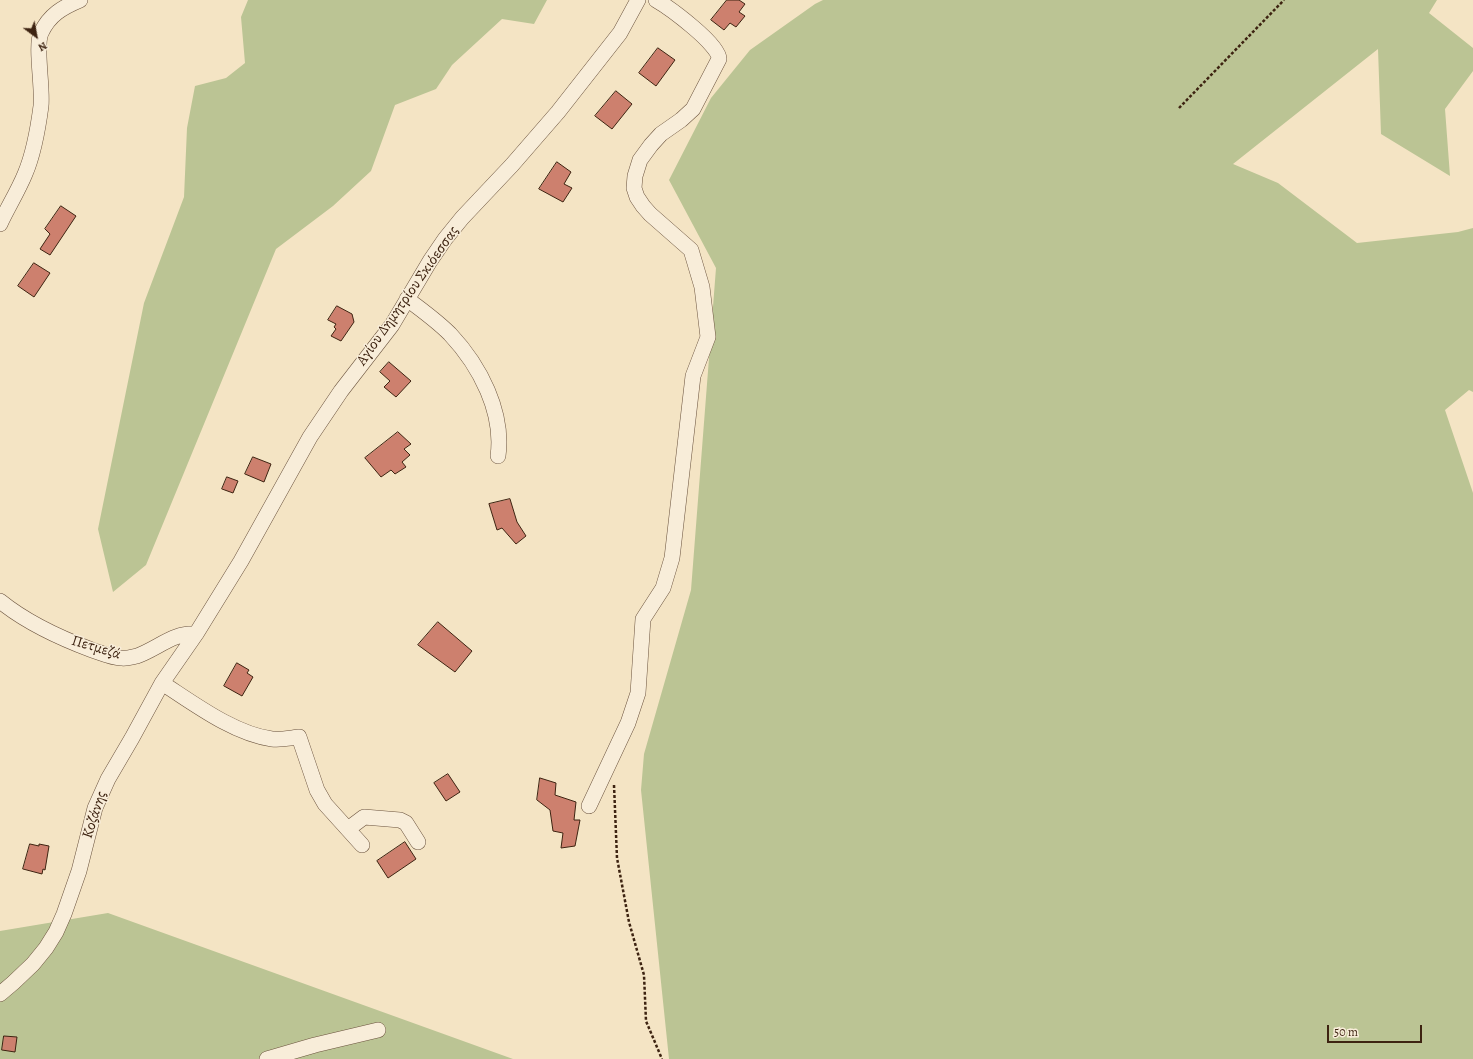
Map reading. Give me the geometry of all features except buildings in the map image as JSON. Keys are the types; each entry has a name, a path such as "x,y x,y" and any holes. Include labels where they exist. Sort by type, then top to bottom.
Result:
{"street":[{"path":"0,224 24,175 34,142 41,96 39,38 43,28 51,18 62,8 80,0"},
{"name":"Αγίου Δημητρίου Σκιόεσσας","path":"196,634 253,540 310,436 341,392 385,335 445,239 471,208 512,165 562,106 620,33 638,0"},
{"path":"589,806 628,723 638,693 643,619 663,588 672,558 693,376 708,338 702,287 691,250 646,210 637,197 634,188 634,181 640,160 651,145 661,134 686,116 695,106 719,59 719,56 714,48 698,32 674,12 656,0"},
{"path":"407,299 427,313 450,334 467,355 482,380 492,401 498,423 498,456"},
{"name":"Πετμεζά","path":"0,601 29,621 73,643 115,657 127,658 137,656 181,634 196,634"},
{"name":"Κοζάνης","path":"0,994 34,964 56,932 79,871 89,828 99,798 108,779 162,683 196,634"},
{"path":"162,683 224,722 262,737 274,739 299,737 317,790 325,804 362,845"},
{"path":"348,829 364,817 400,820 406,823 418,842"},
{"path":"267,1059 315,1045 378,1030"}],"path":[{"path":"1179,108 1284,0"},
{"path":"614,782 617,858 629,922 644,975 646,1020 662,1059"}],"green space":[{"path":"248,0 547,0 534,24 502,19 452,65 436,89 395,105 371,171 333,206 276,249 146,565 113,592 98,529 144,303 184,197 187,128 195,86 226,78 245,63 241,17"},
{"path":"823,0 1437,0 1429,13 1473,48 1473,71 1445,109 1450,176 1381,134 1378,49 1233,164 1278,183 1357,243 1458,232 1473,228 1473,392 1469,390 1445,410 1473,493 1473,1059 669,1059 641,790 644,754 691,590 716,268 669,180 711,98 750,50 815,4"},
{"path":"108,913 513,1059 0,1059 0,931"}]}
